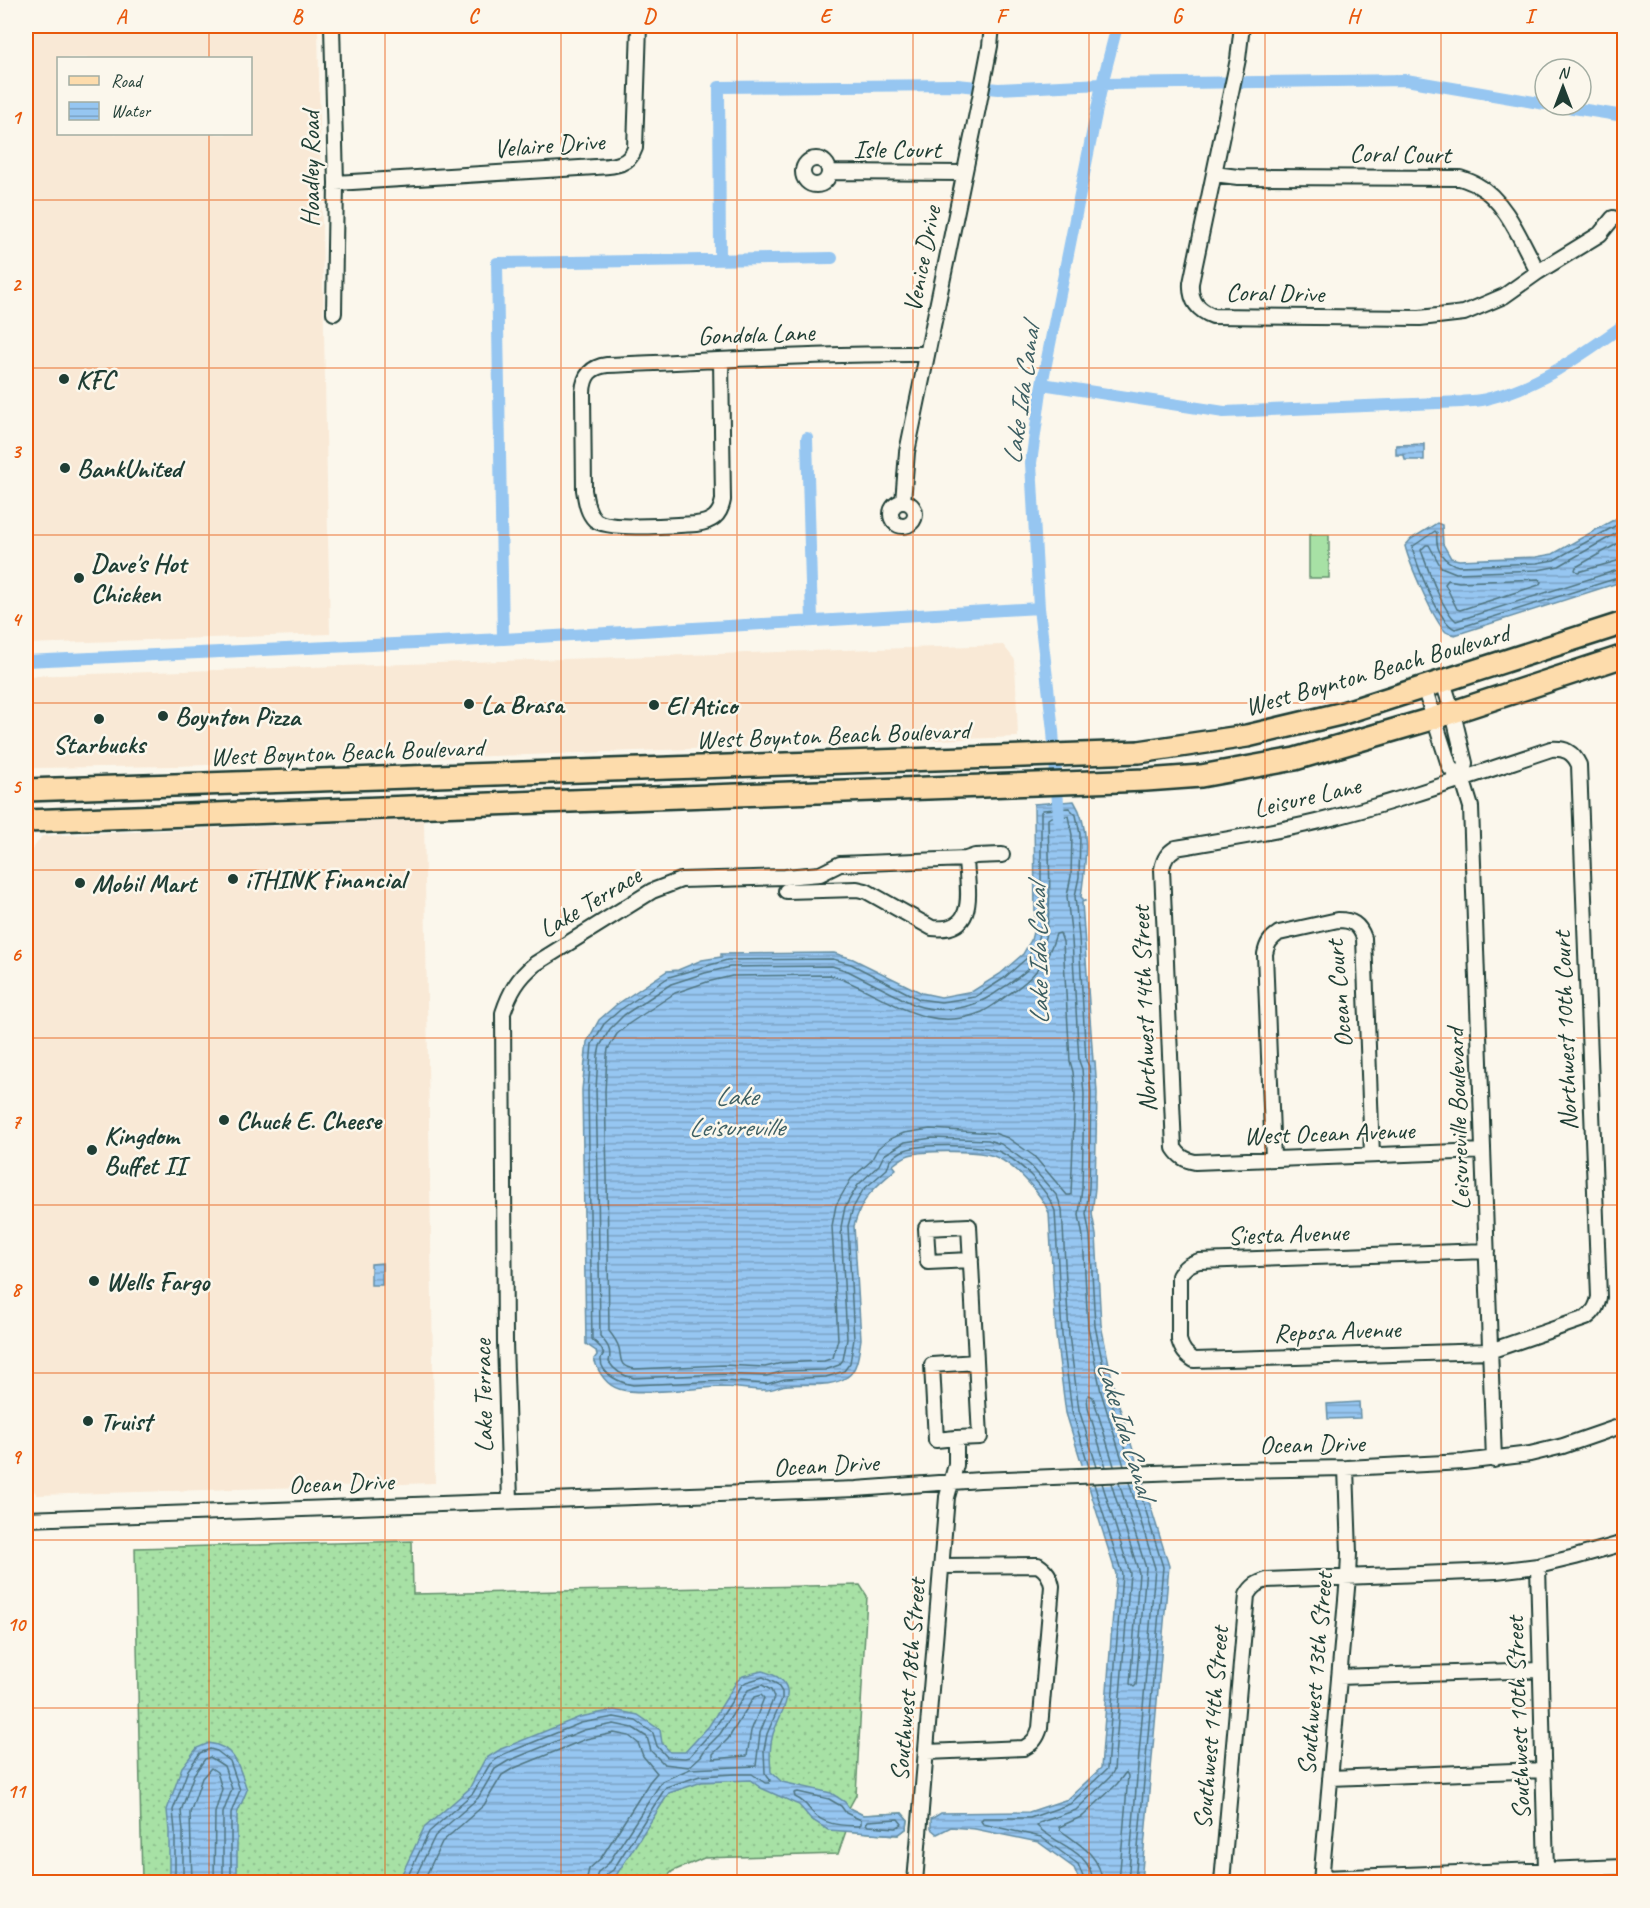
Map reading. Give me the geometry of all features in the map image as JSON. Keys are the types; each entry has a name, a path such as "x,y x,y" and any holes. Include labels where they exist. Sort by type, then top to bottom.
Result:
{"main road":[{"name":"West Boynton Beach Boulevard","path":"26,790 1139,752 1247,736 1340,714 1624,623"},
{"path":"26,821 1092,782 1200,776 1295,759 1444,716 1624,656"},
{"path":"403,806 434,776"},
{"path":"357,808 386,778"}],"street":[{"name":"Hoadley Road","path":"332,26 336,183 334,313"},
{"name":"Velaire Drive","path":"336,183 597,167 625,163 632,157 635,148 639,26"},
{"name":"Venice Drive","path":"903,502 907,452 986,68 992,26"},
{"name":"Coral Drive","path":"1242,26 1238,59 1191,292 1198,308 1213,316 1442,317 1485,306 1504,296 1600,234 1613,218"},
{"name":"Isle Court","path":"829,172 964,173"},
{"name":"Coral Court","path":"1214,174 1238,177 1460,178 1478,185 1496,199 1538,273"},
{"name":"Gondola Lane","path":"721,360 723,500 719,513 706,523 696,524 614,526 597,522 586,505 583,424 583,386 589,372 597,366 721,360 927,354"},
{"name":"Leisureville Boulevard","path":"1433,685 1465,763 1462,778 1471,807 1494,1460"},
{"name":"Leisureville Boulevard","path":"1433,685 1444,716"},
{"name":"Northwest 10th Court","path":"1462,778 1560,748 1569,751 1579,765 1598,1306 1586,1318 1490,1351"},
{"name":"Leisure Lane","path":"1164,860 1169,852 1176,848 1315,822 1377,806 1462,778"},
{"name":"Lake Terrace","path":"510,1502 505,1342 503,1013 511,992 521,976 535,964 586,931 652,891 672,883 702,879 813,875 840,864 966,859 975,856 1002,855"},
{"path":"786,891 857,889 866,891 932,928 946,928 967,914 966,859"},
{"name":"Northwest 14th Street","path":"1164,860 1162,869 1174,1148 1179,1155"},
{"name":"Ocean Court","path":"1273,1159 1267,945 1279,933 1338,920 1355,923 1361,929 1364,938 1372,1155"},
{"name":"West Ocean Avenue","path":"1179,1155 1195,1162 1483,1151"},
{"name":"Siesta Avenue","path":"1187,1355 1179,1340 1179,1276 1190,1263 1487,1251"},
{"path":"971,1260 980,1437 936,1440 932,1365 976,1362"},
{"name":"Reposa Avenue","path":"1187,1355 1194,1360 1490,1351"},
{"name":"Ocean Drive","path":"26,1519 856,1489 1077,1476 1346,1468 1494,1460 1563,1446 1624,1425"},
{"name":"Southwest 18th Street","path":"915,1882 947,1497 956,1465 956,1438"},
{"name":"Southwest 13th Street","path":"1321,1880 1348,1577 1346,1468"},
{"path":"1348,1577 1468,1573 1538,1566 1624,1543"},
{"path":"927,1752 1024,1748 1032,1744 1040,1728 1052,1586 1051,1577 1038,1565 942,1566"},
{"name":"Southwest 10th Street","path":"1538,1566 1546,1869"},
{"name":"Southwest 14th Street","path":"1222,1882 1247,1595 1258,1582 1267,1580 1348,1577"},
{"path":"1339,1677 1540,1670"},
{"path":"1330,1778 1543,1770"},
{"path":"1321,1880 1624,1867"}],"shaded area":[{"path":"26,26 318,26 330,634 26,644"},
{"path":"1003,645 1015,660 1018,737 176,766 32,768 26,763 26,676"},
{"path":"424,819 435,1483 37,1495 29,1483 26,1266 26,858 42,836"}],"green space":[{"path":"1309,535 1329,535 1329,578 1309,578"},
{"path":"412,1541 413,1594 860,1585 867,1596 856,1795 849,1808 863,1815 902,1813 908,1820 907,1828 898,1835 846,1831 838,1854 704,1858 673,1871 661,1882 142,1882 135,1548"}],"water":[{"path":"1424,444 1424,460 1405,460 1404,455 1396,455 1396,445"},
{"path":"1624,514 1624,581 1455,635 1446,632 1435,617 1405,546 1411,539 1437,523 1442,525 1443,544 1451,558 1459,560 1536,557 1553,554"},
{"name":"Lake Leisureville","path":"1074,801 1080,812 1086,848 1081,897 1085,901 1082,902 1097,1093 1095,1188 1092,1214 1096,1235 1101,1325 1114,1389 1169,1566 1141,1882 1080,1882 1074,1868 1038,1842 975,1829 951,1827 937,1834 931,1829 931,1819 941,1813 1029,1812 1068,1799 1101,1768 1116,1574 1066,1413 1056,1336 1049,1213 1034,1189 1019,1173 996,1157 966,1152 917,1153 893,1165 896,1169 865,1200 854,1226 861,1339 854,1370 847,1377 834,1383 785,1385 766,1390 720,1387 653,1392 628,1391 614,1387 606,1381 594,1359 597,1355 596,1351 586,1344 582,1090 587,1042 599,1020 616,1005 667,971 678,970 702,960 721,957 721,954 834,953 853,959 922,993 941,997 973,991 1000,974 1023,954 1031,940 1035,924 1034,804"},
{"path":"382,1263 382,1285 371,1285 371,1264"},
{"path":"1359,1402 1360,1418 1328,1419 1327,1404"},
{"path":"762,1671 775,1676 783,1682 787,1689 785,1705 772,1739 771,1772 782,1782 831,1793 845,1802 849,1808 863,1815 902,1813 908,1820 907,1828 898,1835 828,1830 811,1819 799,1805 761,1788 750,1780 702,1782 669,1793 617,1874 605,1882 398,1882 424,1828 469,1789 485,1759 501,1749 580,1717 614,1710 638,1715 660,1730 662,1743 670,1752 685,1752 709,1726 737,1681 743,1676"},
{"path":"209,1743 218,1745 231,1754 239,1766 247,1790 237,1814 237,1882 169,1882 167,1810 182,1767 197,1748"}],"pier":[{"path":"1140,1463 1146,1483 1086,1486 1079,1465"}],"waterway":[{"name":"Lake Ida Canal","path":"1059,818 1053,731 1039,608 1031,463 1042,384 1102,84 1117,26"},
{"path":"720,259 719,87 957,85 998,89 1102,84 1406,80 1533,102"},
{"path":"1593,111 1624,116"},
{"path":"503,639 497,263 832,258"},
{"path":"1042,384 1224,412 1476,401 1508,393 1544,377 1577,358 1624,325"},
{"path":"807,438 812,621"},
{"path":"26,661 503,639 1039,608"}],"place":[{"name":"KFC","path":"64,379"},
{"name":"BankUnited","path":"65,468"},
{"name":"Dave's Hot Chicken","path":"79,578"},
{"name":"La Brasa","path":"469,704"},
{"name":"El Atico","path":"654,705"},
{"name":"Boynton Pizza","path":"163,716"},
{"name":"Starbucks","path":"99,719"},
{"name":"iTHINK Financial","path":"233,879"},
{"name":"Mobil Mart","path":"80,883"},
{"name":"Chuck E. Cheese","path":"224,1120"},
{"name":"Kingdom Buffet II","path":"92,1150"},
{"name":"Wells Fargo","path":"94,1281"},
{"name":"Truist","path":"88,1421"}]}
